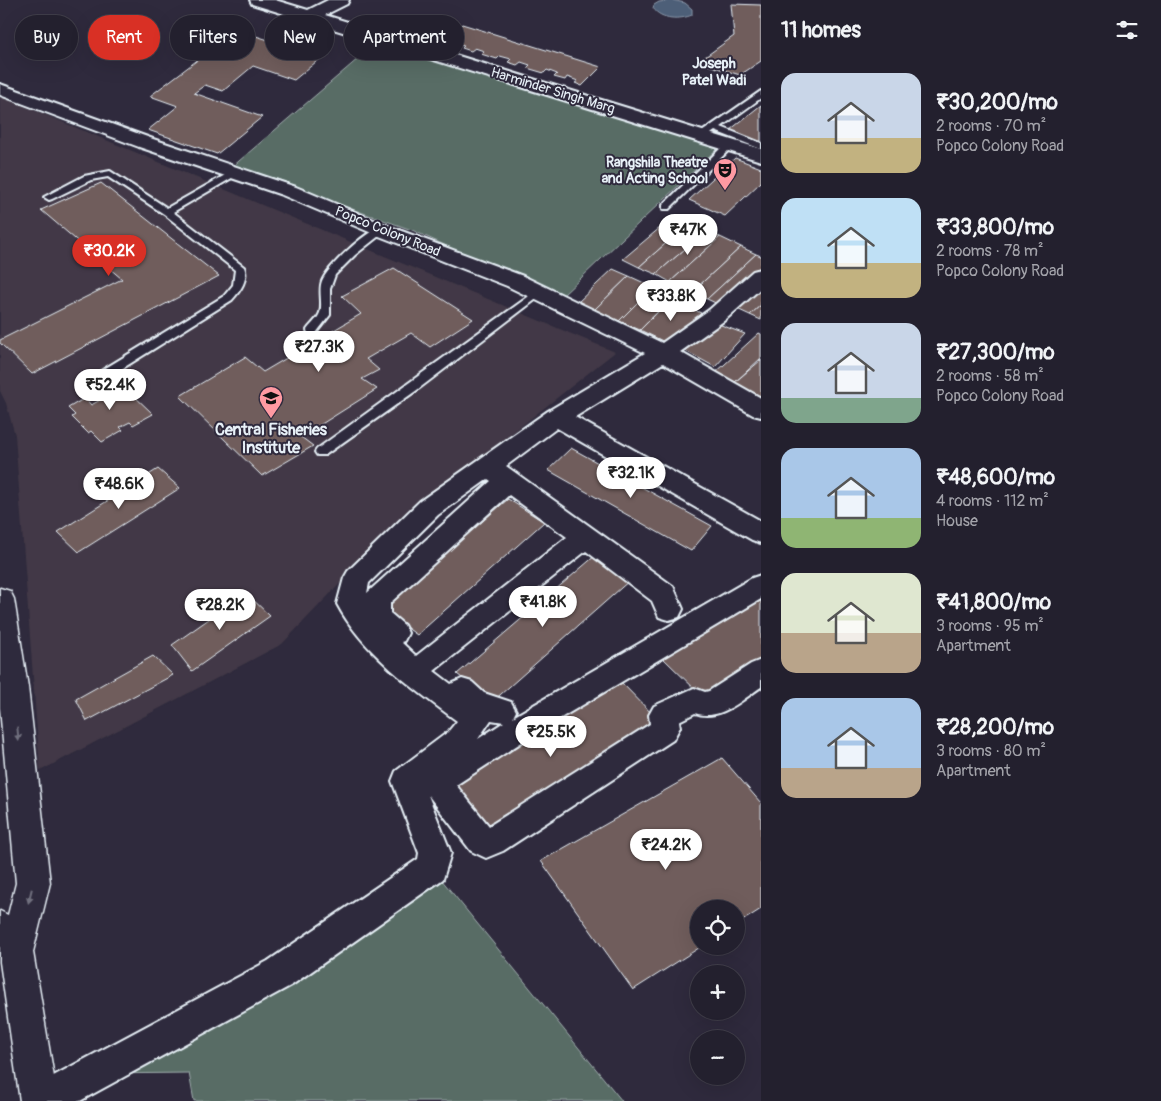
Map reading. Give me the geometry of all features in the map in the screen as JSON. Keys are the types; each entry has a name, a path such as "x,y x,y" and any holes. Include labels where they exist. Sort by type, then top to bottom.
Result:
{"street":[{"name":"Harminder Singh Marg","path":"258,0 312,9 708,132 729,145 761,155"},
{"path":"312,9 341,0"},
{"name":"Popco Colony Road","path":"0,88 136,140 288,191 381,230 515,281 663,353 761,409"},
{"path":"508,715 474,702 378,620 374,610 378,598 498,473 556,417 663,353 717,315 761,276"},
{"path":"556,417 761,533"},
{"path":"498,473 663,594 670,609"},
{"path":"498,473 429,508 357,578 351,604 364,623 416,675 508,715"},
{"path":"427,662 586,537"},
{"path":"723,601 761,571"},
{"path":"44,1101 280,973 432,868 435,853 407,781 458,741 723,601 761,586"},
{"path":"0,599 13,687 33,883 8,940 38,1101"},
{"path":"508,715 439,780 438,785 440,790 482,841 486,843 492,841 663,731 666,728 664,714 694,700 704,704 714,702 761,672"}],"lane":[{"path":"708,132 761,94"},
{"path":"708,132 761,146"},
{"path":"666,208 729,145"},
{"path":"49,197 104,173 110,174 167,212 240,269 241,279 237,288 228,298 95,380"},
{"path":"167,212 234,173"},
{"path":"312,330 325,315 324,294 328,279 337,267 381,230"},
{"path":"321,452 413,388 539,292"}],"shaded area":[{"name":"Central Fisheries Institute","path":"0,96 615,352 396,525 282,644 40,771 15,435 6,403 0,391"}],"green space":[{"path":"357,60 445,60 721,145 561,297 412,230 232,167"},
{"path":"432,868 622,1101 194,1101 189,1073 99,1074"}],"water":[{"path":"672,0 685,3 692,9 692,15 682,18 671,18 661,15 653,8 659,2"}],"building":[{"path":"731,4 761,5 761,61 740,75 698,62 734,36"},
{"path":"464,25 601,67 582,86 575,83 578,81 567,77 565,80 554,77 557,74 547,70 544,73 527,68 530,65 521,62 517,65 508,62 511,59 500,56 497,59 481,54 484,51 475,48 471,51 464,49"},
{"path":"255,36 265,39 265,60 318,60 294,80 253,66 223,91 205,85 194,93 262,117 217,154 148,130 178,106 150,96 197,60 255,60"},
{"path":"761,105 761,141 759,142 730,130"},
{"name":"Rangshila Theatre and Acting School","path":"735,158 761,168 761,182 725,216 689,200"},
{"path":"101,183 219,276 32,374 0,343 0,340 122,279 41,210"},
{"path":"674,216 689,223 639,267 623,259"},
{"path":"689,223 706,231 656,274 639,267"},
{"path":"706,231 720,237 670,282 656,274"},
{"path":"720,237 741,247 692,292 670,282"},
{"path":"741,247 756,254 707,299 692,292"},
{"path":"756,254 761,256 761,269 722,306 707,299"},
{"path":"394,268 473,319 430,347 411,333 366,359 379,370 362,379 377,389 301,437 313,446 262,476 180,396 245,357 263,372 361,314 342,296"},
{"path":"613,269 629,276 594,310 578,302"},
{"path":"629,276 653,287 619,321 594,310"},
{"path":"761,284 761,305 750,315 735,308"},
{"path":"653,287 673,296 640,330 619,321"},
{"path":"671,299 701,313 671,345 640,330"},
{"path":"761,305 761,320 750,315"},
{"path":"713,322 745,334 715,367 682,349"},
{"path":"759,333 761,334 761,358 732,385 713,375"},
{"path":"761,360 761,397 735,382"},
{"path":"120,378 132,390 129,391 153,414 133,425 130,422 120,427 123,430 102,442 91,431 88,433 72,417 75,415 68,408 85,398 91,405 108,396 101,388"},
{"path":"571,448 712,526 691,551 548,470"},
{"path":"158,469 180,488 79,552 58,532"},
{"path":"508,499 544,522 417,635 381,609"},
{"path":"596,555 630,580 492,702 457,674"},
{"path":"761,592 761,666 708,702 661,656"},
{"path":"246,593 270,616 192,671 172,645"},
{"path":"153,656 173,675 87,721 76,699"},
{"path":"616,677 662,724 486,840 442,786"},
{"path":"722,758 761,803 761,909 745,919 745,900 690,900 690,954 633,990 541,861"}],"place":[{"name":"Rangshila Theatre and Acting School","path":"725,191"},
{"name":"Central Fisheries Institute","path":"271,419"}],"district":[{"name":"Joseph Patel Wadi","path":"714,72"}]}
